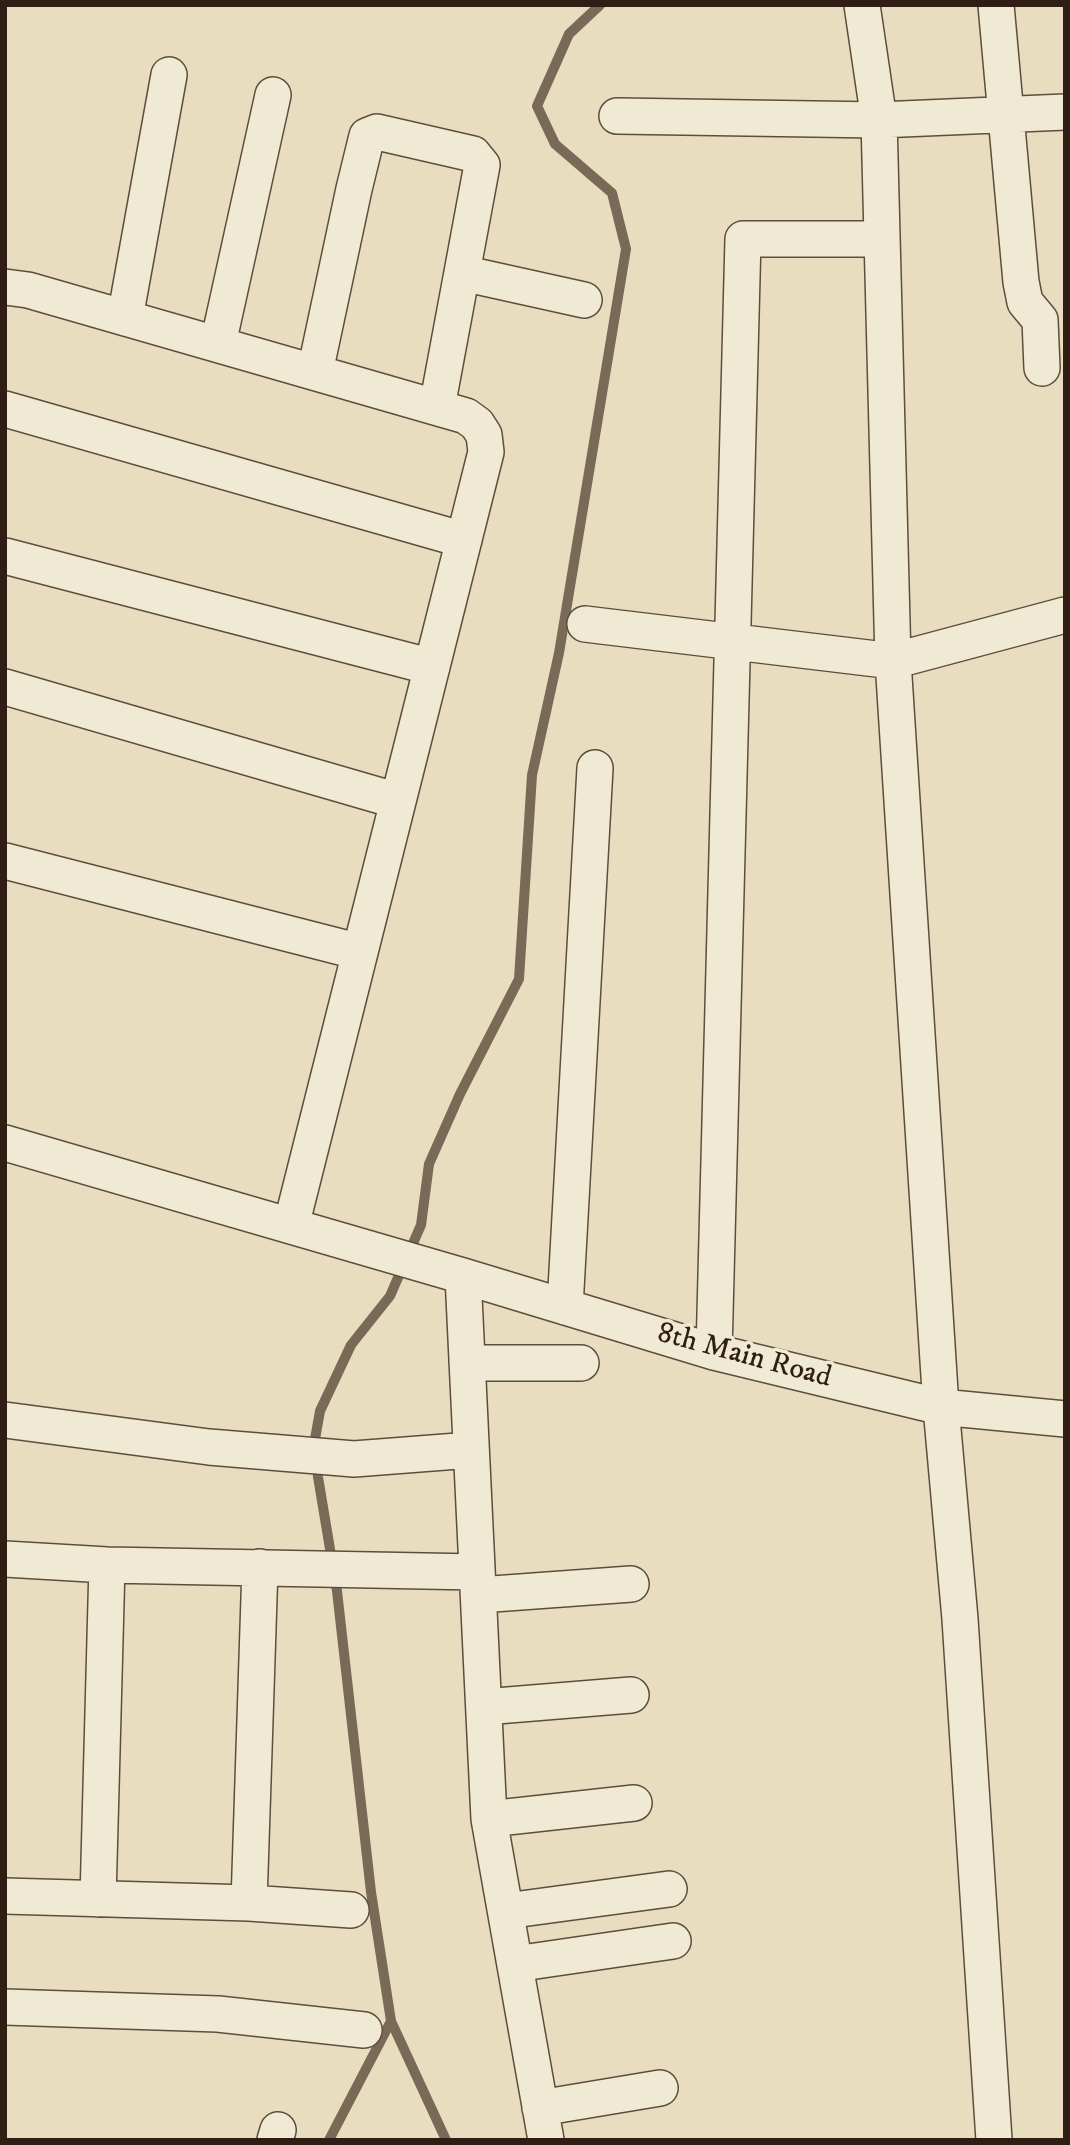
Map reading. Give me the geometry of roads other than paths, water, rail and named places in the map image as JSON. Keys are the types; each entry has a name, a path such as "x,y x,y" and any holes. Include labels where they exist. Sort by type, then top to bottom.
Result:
{"street":[{"path":"862,5 879,120 893,661 940,1407 960,1619 994,2140"},
{"path":"996,5 1021,282 1025,302 1052,319 1042,368"},
{"path":"125,318 169,75"},
{"path":"218,344 273,95"},
{"path":"617,116 879,120 1065,111"},
{"path":"315,372 368,136 377,132 473,154 482,165 436,407"},
{"path":"714,1352 743,239 881,239"},
{"path":"462,274 583,300"},
{"path":"5,287 28,290 466,416 477,424 484,435 486,452 291,1226"},
{"path":"5,409 464,540"},
{"path":"5,556 432,667"},
{"path":"585,624 893,661 1065,615"},
{"path":"5,687 398,801"},
{"path":"565,1307 595,768"},
{"path":"5,861 360,953"},
{"name":"8th Main Road","path":"5,1143 714,1352 940,1407 1065,1419"},
{"path":"463,1276 489,1819 543,2124 660,2088"},
{"path":"467,1363 581,1363"},
{"path":"5,1420 209,1447 354,1460 471,1450"},
{"path":"5,1559 365,1570 478,1584 631,1584"},
{"path":"98,1899 107,1564"},
{"path":"249,1903 260,1567"},
{"path":"484,1707 631,1695"},
{"path":"489,1819 634,1803"},
{"path":"506,1911 669,1889"},
{"path":"5,1896 249,1903 351,1910"},
{"path":"515,1964 673,1941"},
{"path":"5,2007 218,2014 364,2031"}],"waterway":[{"path":"446,2140 391,2021 371,1892 337,1591 318,1477 315,1439 320,1411 351,1345 390,1296 421,1225 429,1164 460,1094 519,979 532,775 559,653 626,249 612,193 555,144 537,106 569,34 600,5"},
{"path":"329,2140 391,2021"}]}
